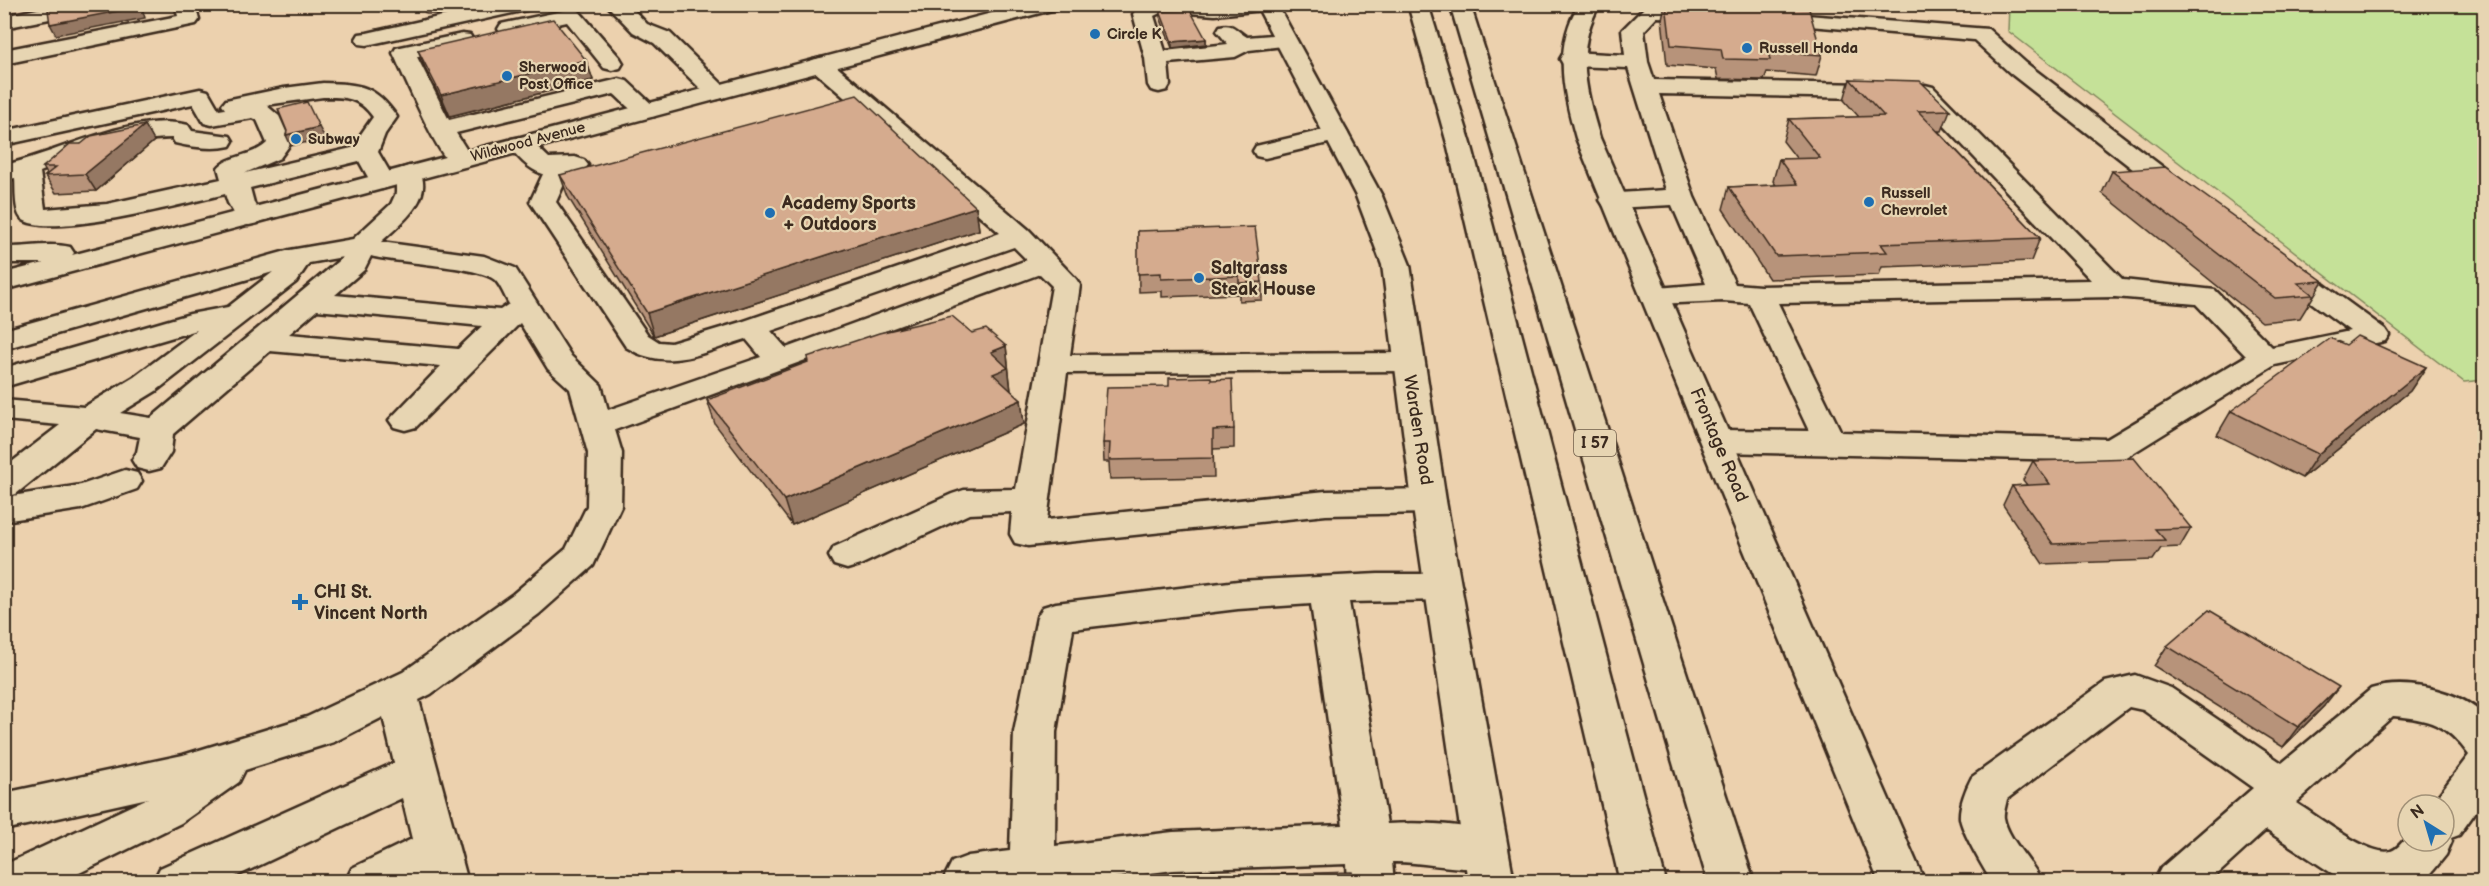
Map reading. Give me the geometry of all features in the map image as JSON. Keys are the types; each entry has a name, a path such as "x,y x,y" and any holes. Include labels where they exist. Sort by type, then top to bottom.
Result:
{"main road":[{"path":"10,12 41,4"},
{"path":"10,12 95,4"},
{"path":"4,57 189,20 185,4"},
{"path":"367,39 406,21 526,4"},
{"path":"616,4 640,28 662,38 717,92"},
{"path":"645,4 662,22 662,38"},
{"name":"Wildwood Avenue","path":"4,282 1052,4"},
{"path":"1159,85 1156,58 1143,14 1163,5 1215,9 1265,4"},
{"name":"Warden Road","path":"1265,4 1369,196 1396,265 1429,501 1488,866"},
{"path":"1265,151 1336,134 1313,48 1289,4"},
{"path":"1418,4 1461,147 1642,882"},
{"name":"I 57","path":"1460,4 1731,882"},
{"name":"Frontage Road","path":"1590,4 1579,26 1571,59 1581,114 1613,200 1718,441 1902,882"},
{"path":"1698,12 1731,4"},
{"path":"1215,9 1231,37 1243,45"},
{"path":"1724,292 1681,197 1637,62 1633,30 1652,11 1698,12 1980,34 2018,68 2206,212"},
{"path":"461,160 451,147 404,54 572,15 612,63"},
{"path":"1156,58 1236,50 1243,45 1284,40"},
{"path":"1571,59 1637,62"},
{"path":"821,65 1019,236 1066,285 1031,500 1028,534 1326,503 1429,501"},
{"path":"442,129 619,86 647,111"},
{"path":"1645,87 1925,92 2115,288"},
{"path":"211,115 283,95 319,90 357,94 372,99 385,117 373,135 366,152"},
{"path":"4,138 200,96 211,115 249,217"},
{"path":"211,115 257,110 267,116 279,143 276,149 234,176"},
{"path":"221,141 184,138 179,130 133,133 86,144 16,171 32,214 41,217 107,212 234,176 366,152"},
{"path":"520,144 543,166 567,165 543,202 637,341 652,350 672,352 752,328 1019,236"},
{"path":"4,509 63,502 112,488 261,342 354,264 362,246 402,208 409,193 396,177 366,152"},
{"path":"1613,200 1681,197"},
{"path":"4,255 47,255 108,244 166,240"},
{"path":"4,340 300,256 362,246 484,264 505,274 515,312 559,362 585,385 605,453 604,506 580,557 526,604 417,683 319,730 183,773 4,812"},
{"path":"1718,441 2114,450 2265,358 2374,334 2262,253"},
{"path":"4,486 90,418 145,384 236,315 286,276 300,256"},
{"path":"597,425 1045,263"},
{"path":"1655,295 1724,292 1760,294 2115,288 2205,296 2265,358"},
{"path":"1760,294 1830,442"},
{"path":"310,301 515,312"},
{"path":"405,420 515,312"},
{"path":"4,378 200,320 236,315"},
{"path":"752,328 780,360"},
{"path":"261,342 466,360"},
{"path":"1054,364 1408,362"},
{"path":"8,413 90,418 144,457"},
{"path":"847,556 964,502 1031,500"},
{"path":"1032,868 1035,732 1056,617 1238,596 1328,590 1443,587"},
{"path":"1328,590 1369,863"},
{"path":"2019,882 1999,855 1982,818 1987,790 2119,693 2136,691 2157,699 2349,860 2382,873 2408,868 2420,853"},
{"path":"368,882 441,865 397,692"},
{"path":"2177,882 2385,700 2426,703 2460,716 2475,729 2484,744"},
{"path":"15,882 166,810 252,751"},
{"path":"2456,806 2484,767"},
{"path":"176,882 416,772"},
{"path":"969,882 968,876 1173,851 1369,863 1413,842 1488,866"}],"green space":[{"path":"2009,5 2484,5 2484,380 2464,382 2008,31"}],"building":[{"path":"74,4 139,4 140,7 50,24 48,10"},
{"path":"1666,4 1735,4 1809,9 1822,55 1768,51 1770,60 1723,59 1721,49 1671,45"},
{"name":"Circle K","path":"1190,10 1206,39 1172,42 1160,11"},
{"path":"553,19 586,60 441,95 418,50"},
{"path":"1850,79 1920,81 1950,110 1918,111 2040,238 1881,244 1887,252 1776,256 1729,187 1797,184 1779,159 1820,158 1789,119 1884,116"},
{"name":"Academy Sports + Outdoors","path":"857,95 976,207 647,313 560,175"},
{"path":"307,102 319,127 286,135 287,131 278,109"},
{"path":"145,125 85,174 45,176 56,167 43,167 70,144 81,144 91,136"},
{"path":"2165,167 2323,281 2298,283 2313,295 2275,298 2112,171"},
{"name":"Saltgrass Steak House","path":"1255,227 1262,282 1239,283 1239,276 1161,279 1161,273 1138,274 1138,231"},
{"path":"952,316 972,333 986,329 1006,346 991,352 1008,368 993,374 1021,400 784,500 707,400 808,362 807,357 879,333"},
{"path":"2357,336 2426,367 2318,454 2231,411 2330,338 2346,345"},
{"path":"1211,377 1211,380 1232,379 1234,429 1213,430 1213,458 1109,460 1110,443 1103,443 1107,387 1169,386 1169,378"},
{"path":"2134,458 2191,528 2155,529 2165,540 2053,544 2012,486 2050,484 2033,461"},
{"path":"2209,610 2339,687 2298,727 2167,646"},
{"path":"1352,872 1353,882 1226,882 1226,876"}],"place":[{"name":"Circle K","path":"1095,34"},
{"name":"Russell Honda","path":"1747,48"},
{"name":"Sherwood Post Office","path":"507,76"},
{"name":"Subway","path":"296,139"},
{"name":"Russell Chevrolet","path":"1869,202"},
{"name":"Academy Sports + Outdoors","path":"770,213"},
{"name":"Saltgrass Steak House","path":"1199,278"},
{"name":"CHI St. Vincent North","path":"300,602"}]}
